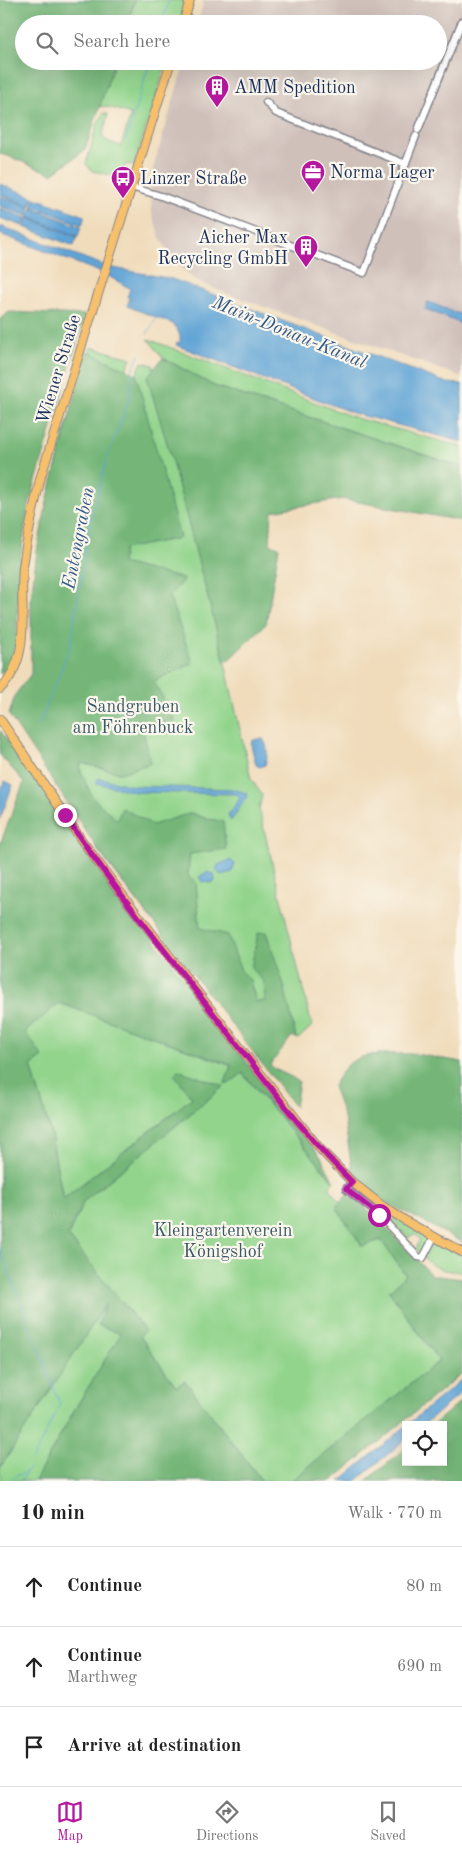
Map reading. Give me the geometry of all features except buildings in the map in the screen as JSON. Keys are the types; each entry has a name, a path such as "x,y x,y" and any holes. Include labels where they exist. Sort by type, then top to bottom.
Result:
{"main road":[{"path":"186,15 190,0"},
{"name":"Wiener Straße","path":"0,689 15,669 21,651 24,566 30,522 39,485 57,420 168,70"},
{"path":"0,719 80,838 132,909 307,1132 352,1182 388,1210 462,1252"}],"street":[{"path":"447,58 462,21"},
{"path":"131,187 161,196 364,273 442,70"},
{"path":"266,102 276,113 406,164"},
{"path":"352,1182 346,1189 379,1215 418,1257 423,1258 434,1237"}],"shaded area":[{"path":"204,0 462,0 462,377 217,290 194,279 175,262 160,238 152,213 150,184 182,70 447,70 447,15 200,15"}],"green space":[{"path":"0,0 135,0 130,15 15,15 15,70 112,70 85,150 52,174 0,154"},
{"path":"135,0 186,0 182,15 130,15"},
{"path":"112,70 164,70 134,166 126,164 121,177 92,171 86,164 97,125 104,113 108,114 102,138 121,146 131,114 99,106"},
{"path":"9,312 85,315 28,508 19,567 16,648 9,667 0,674 0,320"},
{"path":"148,339 356,418 462,447 462,467 214,386 163,358"},
{"name":"Sandgruben am Föhrenbuck","path":"91,347 131,358 124,375 135,378 142,362 153,365 156,394 225,663 251,779 262,795 259,809 312,1026 298,1039 296,1038 291,1018 241,1036 95,847 98,844 35,685 47,511 63,437"},
{"name":"Sandgruben am Föhrenbuck","path":"87,351 136,374 180,538 124,549 122,563 184,579 169,596 193,663 154,681 175,721 142,726 151,763 121,773 81,763 80,769 92,797 117,820 122,808 153,825 191,813 207,819 223,821 226,849 190,854 188,876 196,882 200,928 228,935 242,973 250,980 256,1002 265,1001 264,982 251,968 258,933 266,932 284,985 296,1038 292,1036 270,1065 299,1082 295,1107 99,851 9,715 15,695 31,674 31,598 37,551 49,493"},
{"path":"163,358 214,386 462,467 462,521 342,499 272,511 270,544 279,547 266,624 225,663 169,450 147,377"},
{"path":"0,730 72,831 321,1157 334,1182 243,1073 228,1084 225,1083 231,1065 59,1003 25,1032 43,1057 31,1066 50,1130 63,1199 192,1098 174,1074 178,1070 224,1086 84,1201 68,1236 145,1331 140,1336 176,1387 185,1381 262,1481 35,1481 75,1409 121,1334 98,1325 106,1304 0,1468 0,844 24,782 0,755"},
{"name":"Kleingartenverein Königshof","path":"59,1002 232,1066 225,1083 228,1084 242,1073 334,1182 329,1187 341,1203 336,1206 381,1240 406,1276 389,1291 439,1361 291,1481 262,1481 185,1381 176,1387 140,1336 142,1327 68,1236 84,1201 224,1086 175,1074 192,1098 63,1199 50,1130 31,1066 25,1032"},
{"path":"379,1054 415,1054 462,1062 462,1242 384,1201 353,1175 344,1118 333,1086 351,1062 362,1057"},
{"path":"348,1194 374,1215 431,1275 462,1279 462,1373 332,1481 291,1481 439,1361 389,1291 406,1275 381,1240 362,1246 336,1207"},
{"path":"391,1214 462,1256 462,1272 441,1269 427,1261 416,1249 420,1239 414,1234 408,1238 389,1216"},
{"path":"107,1301 121,1334 75,1409 35,1481 0,1481 0,1468"},
{"path":"462,1400 462,1481 366,1481 402,1451 402,1466 447,1466 447,1421 438,1421"}],"water":[{"path":"0,184 34,197 30,206 0,194"},
{"path":"0,196 30,207 27,216 0,206"},
{"path":"35,198 85,216 82,225 32,206"},
{"path":"0,208 26,218 23,226 0,218"},
{"path":"32,208 81,227 78,236 28,217"},
{"path":"28,218 77,237 74,246 24,227"},
{"name":"Main-Donau-Kanal","path":"0,226 108,267 172,279 447,383 462,384 462,442 353,413 176,345 177,342 180,343 180,338 173,324 127,306 130,298 127,297 129,288 105,274 0,234"},
{"path":"428,302 462,315 462,324 425,309"},
{"path":"263,739 267,748 265,765 260,767 256,765 251,745 252,741"},
{"path":"99,778 133,786 233,789 246,793 247,796 231,821 228,815 240,798 236,794 136,792 96,783"},
{"path":"5,781 13,785 0,819 0,792"},
{"path":"230,860 235,864 232,872 220,875 216,870 218,865"},
{"path":"207,872 214,874 215,881 210,883 202,882 199,877"},
{"path":"462,1379 462,1392 428,1421 412,1421"},
{"path":"402,1429 402,1442 356,1481 340,1481"}],"waterway":[{"name":"Entengraben","path":"165,15 169,0"},
{"name":"Entengraben","path":"126,140 147,70"},
{"name":"Entengraben","path":"147,334 157,317"},
{"name":"Entengraben","path":"39,726 71,644 89,527 108,455 129,400 132,371 139,355"},
{"path":"0,1248 60,1404 32,1460"},
{"path":"10,1481 30,1468"},
{"path":"21,1481 26,1473"}],"place":[{"name":"AMM Spedition","path":"217,108"},
{"name":"Norma Lager","path":"313,193"},
{"name":"Linzer Straße","path":"123,199"},
{"name":"Aicher Max Recycling GmbH","path":"306,268"}],"route":[{"path":"65,815 132,909 316,1144 352,1182 346,1189 379,1215"}]}
